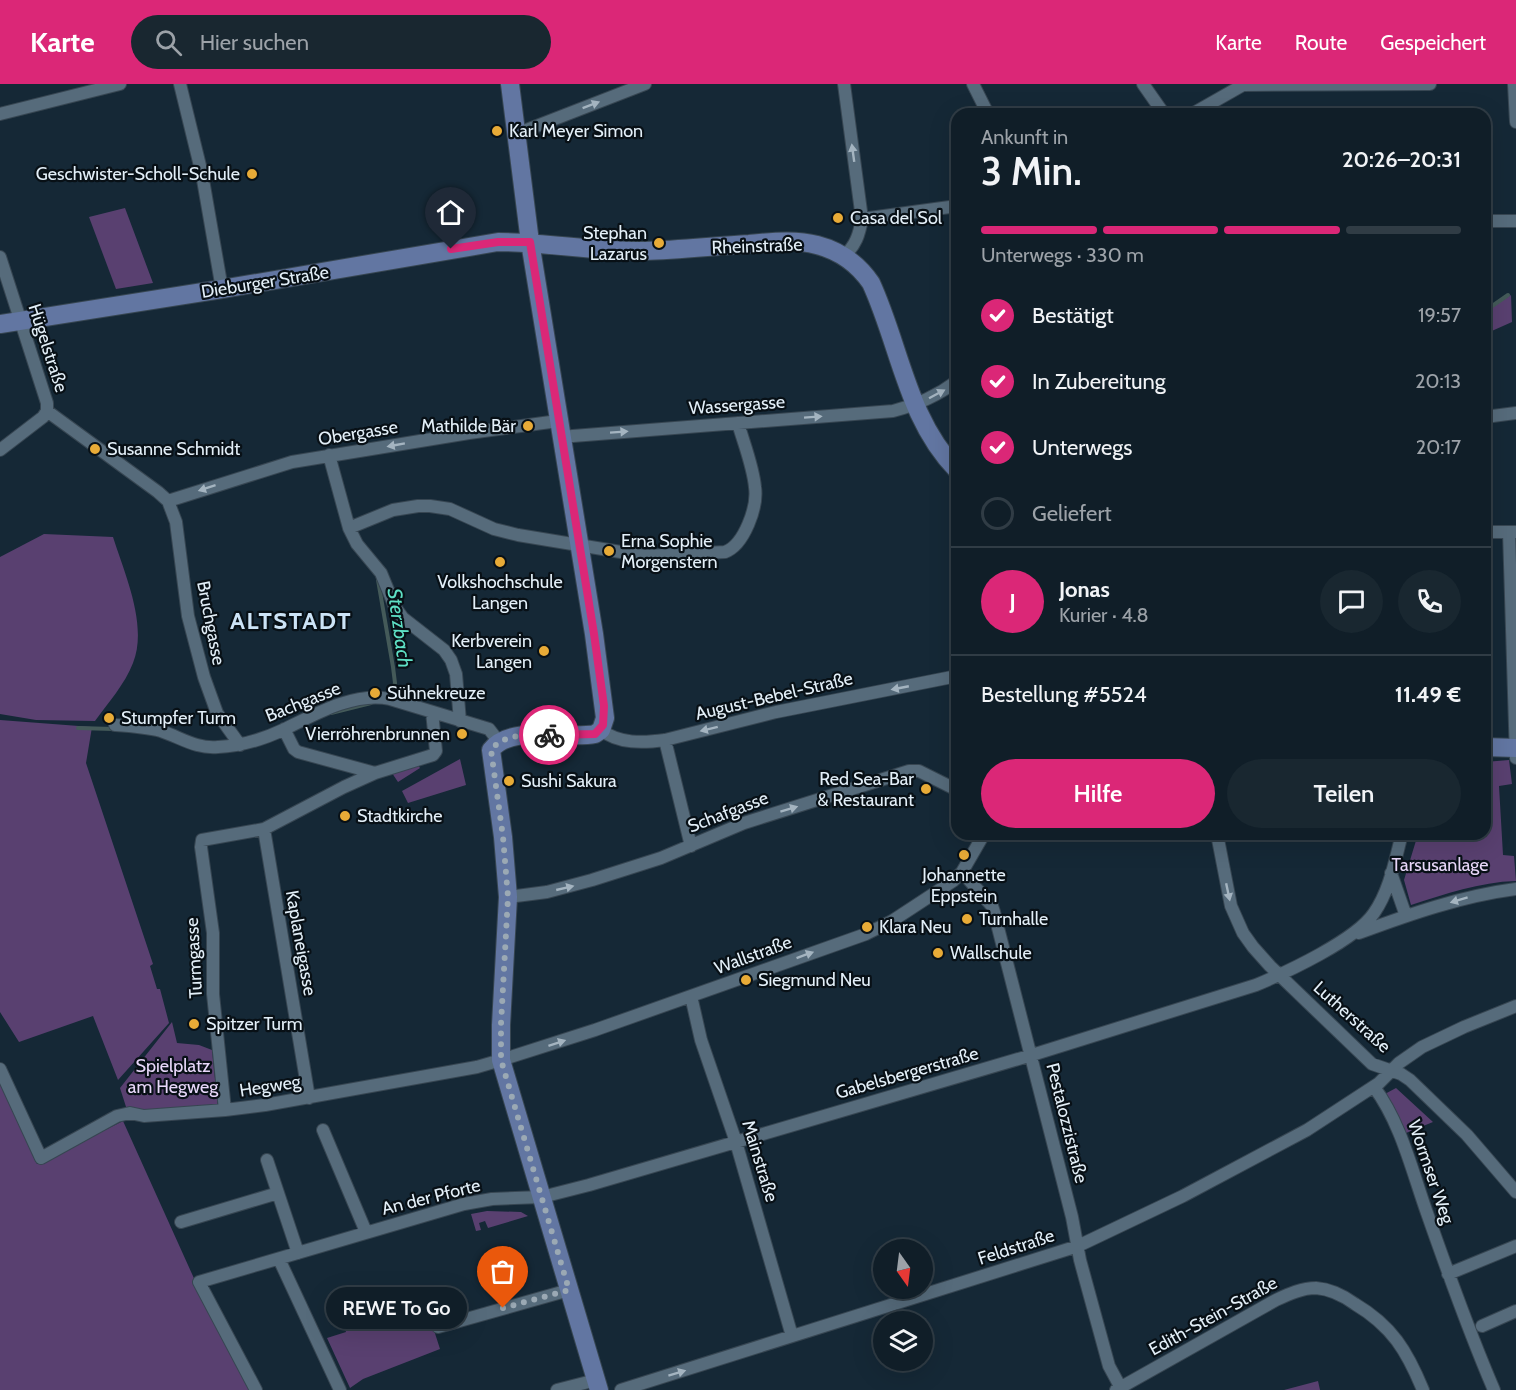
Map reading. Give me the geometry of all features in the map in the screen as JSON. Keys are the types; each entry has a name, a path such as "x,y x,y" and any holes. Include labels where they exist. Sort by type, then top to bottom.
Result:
{"main road":[{"path":"510,84 530,242 603,693 604,718 601,730 588,735 531,735 501,741 492,748 508,897 501,1060 597,1385"},
{"name":"Dieburger Straße","path":"0,324 222,289 481,244 530,242"},
{"name":"Rheinstraße","path":"530,242 644,251 799,242 830,249 844,256 862,271 871,284 915,405 937,448 951,463"},
{"path":"1491,747 1516,748"}],"street":[{"path":"0,114 120,84"},
{"path":"180,84 202,174 222,289"},
{"path":"516,134 645,84"},
{"path":"844,84 862,219 858,238 853,248 844,256"},
{"path":"973,84 985,108"},
{"path":"1143,84 1160,108"},
{"path":"1202,108 1243,84 1430,84"},
{"path":"1514,84 1516,122"},
{"path":"862,219 951,207"},
{"path":"1491,221 1516,221"},
{"name":"Hügelstraße","path":"0,257 47,403 47,411 168,501"},
{"name":"Wassergasse","path":"559,429 738,423 892,411 915,405 941,393 951,386"},
{"path":"0,450 43,417 47,411"},
{"path":"1491,416 1516,413"},
{"path":"349,528 393,510 418,506 439,507 507,532 544,540 653,557 725,552 735,547 746,532 756,489 738,423"},
{"name":"Obergasse","path":"168,501 270,467 329,455 469,432 559,429"},
{"path":"329,455 349,528 357,544 381,573 395,607 403,618 444,650 450,660 456,674 460,721"},
{"name":"Bruchgasse","path":"168,501 176,522 188,616 204,677 217,713 240,745"},
{"path":"1491,532 1512,532 1516,758"},
{"name":"August-Bebel-Straße","path":"601,730 617,740 651,742 776,712 951,677"},
{"name":"Bachgasse","path":"115,725 160,731 197,747 240,745 286,733 321,711 372,697 390,699 489,729 501,741"},
{"path":"264,830 375,773 433,755 436,751 432,712"},
{"path":"286,733 298,752 375,773"},
{"path":"664,740 691,846"},
{"name":"Schafgasse","path":"508,897 570,887 662,858 744,823 909,771 919,771 951,787"},
{"name":"Turmgasse","path":"225,1110 213,994 213,933 201,847 202,840 264,830"},
{"name":"Kaplaneigasse","path":"264,830 309,1098"},
{"name":"Wallstraße","path":"501,1060 595,1030 879,928 953,881 962,872 981,840"},
{"name":"Lutherstraße","path":"1218,840 1227,890 1235,917 1253,947 1372,1064 1407,1077 1479,1148 1515,1190"},
{"path":"1350,936 1374,913 1391,873 1400,840"},
{"name":"Pestalozzistraße","path":"962,872 992,906 994,912 1109,1366 1119,1389"},
{"path":"1391,873 1406,916"},
{"path":"1350,936 1476,895 1516,889"},
{"name":"Gabelsbergerstraße","path":"542,1197 1032,1055 1240,991 1279,975 1350,936"},
{"name":"Mainstraße","path":"691,996 701,1040 736,1142 792,1336"},
{"name":"Feldstraße","path":"621,1390 1078,1246 1183,1196 1307,1130 1374,1087 1409,1056 1439,1038 1516,1006"},
{"name":"Hegweg","path":"0,1069 41,1158 117,1116 130,1113 144,1116 225,1110 309,1098 477,1067 501,1060"},
{"name":"Wormser Weg","path":"1374,1087 1397,1125 1448,1274 1474,1345 1494,1390"},
{"name":"An der Pforte","path":"322,1130 366,1232"},
{"path":"267,1160 298,1253"},
{"path":"181,1222 278,1193"},
{"name":"An der Pforte","path":"256,1390 199,1282 475,1202 542,1197"},
{"path":"1448,1274 1516,1246"},
{"path":"279,1259 340,1390"},
{"name":"Edith-Stein-Straße","path":"1119,1389 1276,1300 1292,1293 1316,1288 1348,1299 1381,1322 1402,1347 1422,1390"},
{"path":"438,1327 569,1290"},
{"path":"1482,1326 1516,1311"},
{"path":"557,1390 597,1385"}],"green space":[{"path":"125,208 153,283 116,289 89,217"},
{"path":"1511,295 1512,322 1491,331 1491,308"},
{"path":"44,534 113,537 129,584 136,616 137,648 130,671 95,721 36,720 0,714 0,557"},
{"path":"0,720 92,727 86,763 153,964 150,966 157,989 160,989 169,1023 118,1080 93,1016 19,1042 0,1012"},
{"path":"460,759 466,785 408,803 402,791"},
{"name":"Tarsusanlage","path":"1509,760 1512,784 1499,786 1503,855 1514,856 1516,881 1476,886 1411,905 1404,880 1416,840 1491,840 1491,762"},
{"path":"418,765 420,768 398,782 392,773"},
{"name":"Spielplatz am Hegweg","path":"172,1022 177,1043 199,1045 212,1050 218,1107 138,1114 127,1110 120,1088"},
{"path":"0,1083 37,1164 123,1121 197,1285 251,1390 0,1390"},
{"path":"1396,1088 1433,1122 1406,1133 1383,1095"},
{"path":"487,1211 521,1212 528,1216 488,1228 485,1221 479,1223 481,1230 476,1231 471,1214"},
{"path":"405,1295 416,1328 432,1324 440,1349 363,1379 350,1388 327,1338 346,1332 340,1314"},
{"path":"1318,1381 1320,1390 1284,1390"}],"waterway":[{"name":"Sterzbach","path":"1491,307 1508,295"},
{"name":"Sterzbach","path":"378,580 393,667 395,683 393,689"},
{"name":"Sterzbach","path":"331,713 371,703"},
{"name":"Sterzbach","path":"78,728 113,729"}],"way so far":[{"path":"503,1308 569,1290 501,1060 508,897 503,837 491,750 499,742 514,737 549,735"}],"place":[{"name":"Karl Meyer Simon","path":"497,131"},
{"name":"Geschwister-Scholl-Schule","path":"252,174"},
{"name":"Casa del Sol","path":"838,218"},
{"name":"Stephan Lazarus","path":"659,243"},
{"name":"Mathilde Bär","path":"528,426"},
{"name":"Susanne Schmidt","path":"95,449"},
{"name":"Erna Sophie Morgenstern","path":"609,551"},
{"name":"Volkshochschule Langen","path":"500,562"},
{"name":"Kerbverein Langen","path":"544,651"},
{"name":"Sühnekreuze","path":"375,693"},
{"name":"Stumpfer Turm","path":"109,718"},
{"name":"Vierröhrenbrunnen","path":"462,734"},
{"name":"Sushi Sakura","path":"509,781"},
{"name":"Red Sea-Bar & Restaurant","path":"926,789"},
{"name":"Stadtkirche","path":"345,816"},
{"name":"Johannette Eppstein","path":"964,855"},
{"name":"Turnhalle","path":"967,919"},
{"name":"Klara Neu","path":"867,927"},
{"name":"Wallschule","path":"938,953"},
{"name":"Siegmund Neu","path":"746,980"},
{"name":"Spitzer Turm","path":"194,1024"},
{"name":"REWE To Go","path":"503,1308"}],"district":[{"name":"ALTSTADT","path":"291,620"}],"route":[{"path":"451,249 498,242 530,242 604,706 603,725 601,730 595,734 549,735"}]}
